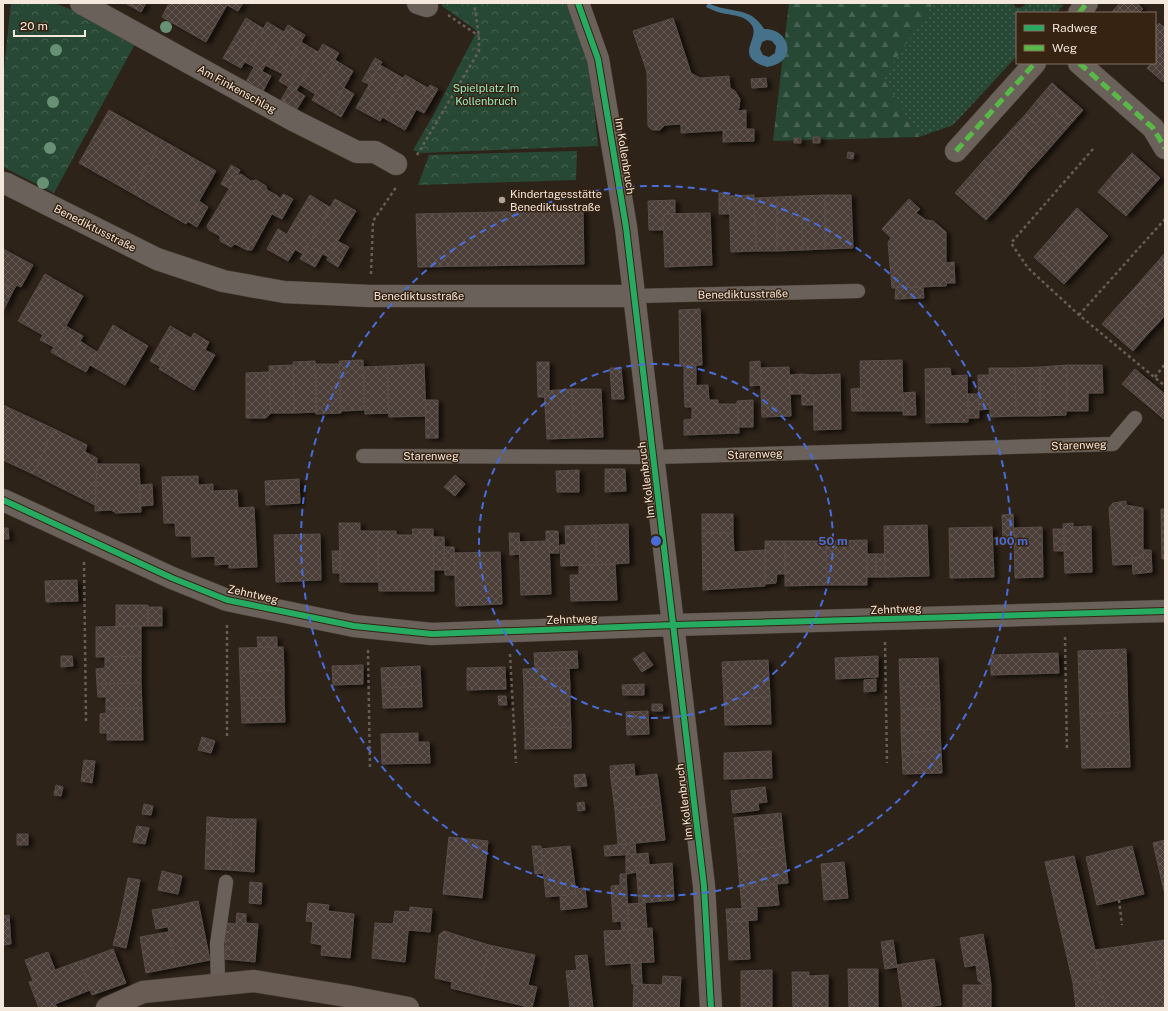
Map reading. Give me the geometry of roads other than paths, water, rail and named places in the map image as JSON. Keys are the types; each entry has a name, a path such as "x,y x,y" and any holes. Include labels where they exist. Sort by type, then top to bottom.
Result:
{"street":[{"name":"Am Finkenschlag","path":"81,3 295,121 357,152 375,152 398,173"},
{"name":"Im Kollenbruch","path":"578,3 598,59 626,227 704,886 711,1008"},
{"path":"1079,12 1087,3"},
{"path":"956,151 1034,64"},
{"path":"1080,64 1153,128 1165,148"},
{"name":"Benediktusstraße","path":"3,183 157,260 224,281 284,292 370,296 635,296"},
{"name":"Zehntweg","path":"3,500 172,578 227,600 367,628 432,634 673,625 1165,611"},
{"path":"107,1008 143,992 254,981 408,1008"}],"lane":[{"name":"Benediktusstraße","path":"635,296 858,291"},
{"name":"Starenweg","path":"363,456 654,457 1113,444 1135,418"},
{"path":"218,984 216,944 226,882"}],"water":[{"path":"708,3 746,13 758,21 764,29 777,32 786,41 787,52 784,58 778,64 767,67 756,63 749,52 753,34 753,28 750,23 738,16 719,13 706,7","holes":["767,40 772,41 776,46 775,53 769,57 763,55 760,49 762,42"]}],"place":[{"name":"Kindertagesstätte Benediktusstraße","path":"502,200"}],"park label":[{"name":"Spielplatz Im Kollenbruch","path":"486,94"}]}
